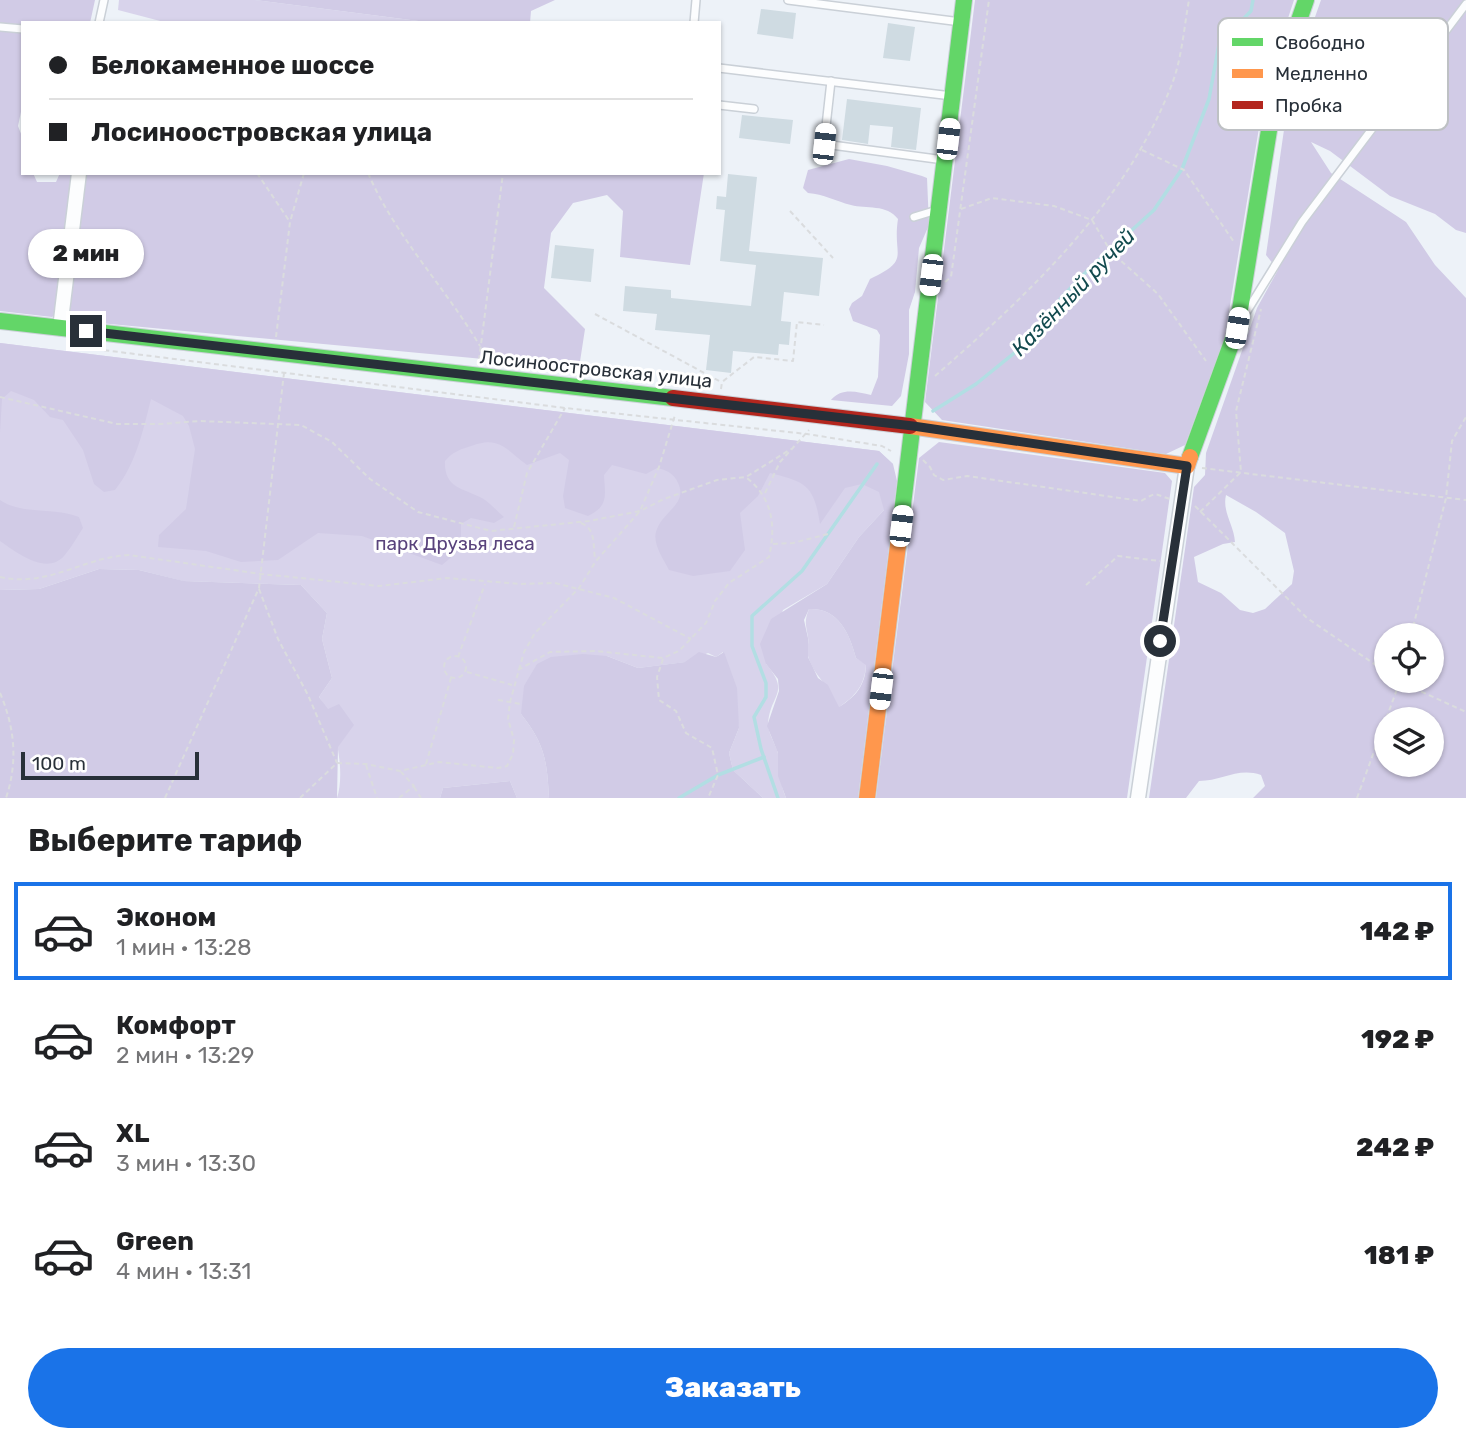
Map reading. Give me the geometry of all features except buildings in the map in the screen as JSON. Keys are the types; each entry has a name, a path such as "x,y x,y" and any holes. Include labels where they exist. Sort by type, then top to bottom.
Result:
{"street":[{"path":"867,798 964,0"},
{"path":"1300,18 1306,0"},
{"path":"1138,798 1187,466 1237,328 1269,130"},
{"path":"60,328 79,175"},
{"name":"Лосиноостровская улица","path":"0,321 913,426 1187,466"}],"lane":[{"path":"99,21 104,0"},
{"path":"694,21 696,0"},
{"path":"788,0 962,22"},
{"path":"1448,28 1466,4"},
{"path":"0,27 21,29"},
{"path":"721,68 953,96"},
{"path":"831,80 824,144 945,160"},
{"path":"721,105 754,109"},
{"path":"1237,328 1302,222 1371,130"},
{"path":"915,217 939,209"}],"path":[{"path":"929,297 951,277 989,0"},
{"path":"918,392 1013,307 1092,220 1141,149 1173,82 1189,0"},
{"path":"1141,149 1184,170 1239,250"},
{"path":"258,175 290,222"},
{"path":"276,339 290,222 303,175"},
{"path":"369,175 406,239 459,310 481,347 503,175"},
{"path":"961,209 992,198 1054,206 1092,220 1108,249 1157,294 1219,379"},
{"path":"790,211 834,258"},
{"path":"1241,472 1236,411 1261,309"},
{"path":"596,314 722,382 754,357 793,361 797,322 824,326"},
{"path":"71,346 565,408 807,434 882,446 898,455"},
{"path":"165,798 259,588 284,377"},
{"path":"0,397 117,424 161,425 199,421 301,425 332,442 370,479 418,512 491,531 576,522 640,511 716,480 746,477 790,449 807,434"},
{"path":"300,798 337,763 366,764 400,771 426,764 453,762 498,768 507,766 513,754 514,740 508,719 517,670 536,633 579,588 596,561 640,511 675,420 677,399"},
{"path":"513,528 527,473 565,408"},
{"path":"1414,623 1446,498 1452,441 1466,417"},
{"path":"764,494 780,462 790,449"},
{"path":"919,458 927,463 934,475 943,480 967,476 1140,501 1149,494 1156,493 1170,499"},
{"path":"1187,466 1466,500"},
{"path":"1200,512 1241,472"},
{"path":"517,670 550,652 596,651 663,658 679,651 706,623 715,601 729,583 769,557 772,544 771,513 764,494 746,477"},
{"path":"1192,503 1307,618 1374,664"},
{"path":"576,522 590,528 596,561"},
{"path":"772,544 793,543 828,534"},
{"path":"0,577 12,580 42,579 109,556 129,555 261,574 380,586 447,578 485,583 555,583 614,598 691,639"},
{"path":"1086,585 1118,556 1171,563"},
{"path":"458,657 485,583"},
{"path":"259,588 278,639 308,695 337,763"},
{"path":"450,657 458,657 465,663 465,671 460,678 451,678 445,672 444,664 450,657"},
{"path":"663,658 657,677 659,700 676,711 686,733 712,748 719,775 708,798"},
{"path":"465,671 513,685"},
{"path":"426,764 451,678"},
{"path":"1357,798 1395,693"},
{"path":"1425,693 1466,712"},
{"path":"0,694 10,717 15,757 6,798"},
{"path":"498,700 521,704"},
{"path":"366,764 377,798"},
{"path":"400,771 421,798"},
{"path":"399,798 414,786"}],"green space":[{"path":"0,0 95,0 90,21 21,21 21,112 18,126 21,134 21,175 34,175 37,182 56,182 59,175 704,175 690,265 620,257 623,211 607,195 573,203 551,233 544,288 585,329 579,368 68,320 62,311 52,317 0,311"},
{"path":"119,0 255,0 418,21 160,21 118,10"},
{"path":"255,0 555,0 531,11 530,21 418,21"},
{"path":"975,0 1294,0 1288,18 1218,18 1218,130 1259,130 1225,336 1185,445 1166,454 942,420 925,402"},
{"path":"1321,0 1466,0 1466,233 1456,230 1435,214 1390,196 1330,151 1311,142 1331,173 1406,222 1435,265 1466,298 1466,798 1253,798 1265,786 1261,775 1237,773 1199,781 1186,798 1149,798 1194,487 1205,475 1206,453 1257,308 1278,270 1266,255 1284,130 1448,130 1448,18 1315,18","holes":["1226,495 1285,533 1294,571 1292,584 1265,609 1253,613 1240,610 1221,593 1198,582 1194,557 1223,544 1235,542 1226,507"]},
{"path":"849,159 887,166 927,178 929,225 919,248 915,292 909,310 909,354 901,396 892,406 831,400 845,392 871,395 878,377 880,335 877,330 853,321 849,309 852,303 862,296 870,279 891,267 897,256 898,219 893,214 882,209 851,205 808,193 803,188 808,170"},
{"name":"парк Друзья леса","path":"0,343 879,451 893,464 884,510 859,537 827,584 783,610 766,664 777,681 777,694 768,724 777,750 786,798 763,798 733,770 729,753 739,728 723,652 716,657 708,653 686,662 638,668 607,656 521,714 543,753 549,798 517,798 510,781 443,788 440,798 337,798 340,774 337,746 330,718 319,697 332,678 322,639 327,613 301,585 183,581 139,570 99,569 39,589 0,590"},
{"path":"0,343 879,451 893,464 897,481 858,798 786,798 778,776 778,753 767,726 779,691 778,679 766,664 760,644 771,619 827,584 859,537 884,510 879,492 862,484 845,488 820,524 815,501 807,488 793,479 770,473 758,496 740,513 745,550 730,571 693,576 669,570 657,545 657,529 680,496 678,483 669,472 657,468 646,474 612,465 604,475 603,504 588,516 565,508 563,496 569,460 560,453 527,465 506,448 487,442 453,454 445,461 445,470 456,486 482,498 504,517 494,523 471,518 461,524 461,549 442,565 362,536 318,533 278,560 241,562 206,551 158,547 159,535 186,509 195,449 189,426 183,416 151,399 138,447 128,469 115,490 104,492 94,484 83,450 63,420 50,417 34,400 11,391 2,399 0,433","holes":["809,609 835,617 841,623 856,658 866,665 859,690 839,707 828,685 818,678 808,657 804,620"]},
{"path":"939,442 1165,473 1172,481 1127,798 876,798 919,458"},
{"path":"0,500 18,508 79,517 83,528 67,553 57,562 49,564 31,560 0,541"},
{"path":"99,569 139,570 184,581 301,585 327,613 322,639 332,678 319,697 328,709 339,704 354,725 338,747 337,798 0,798 0,590 39,589"},
{"path":"809,609 835,617 846,631 856,658 866,664 864,678 858,690 838,708 808,656 806,617"},
{"path":"699,652 716,657 724,652 737,688 739,728 729,753 733,770 763,798 549,798 547,773 540,744 521,714 524,686 537,664 551,657 583,654 607,656 638,668 685,662"},
{"path":"510,781 517,798 440,798 443,788"}],"waterway":[{"name":"Казённый ручей","path":"1244,18 1251,11 1253,0"},
{"name":"Казённый ручей","path":"933,411 976,384 1029,341 1061,298 1154,210 1182,169 1209,99 1218,50"},
{"name":"Казённый ручей","path":"778,798 761,749 754,717 766,697 766,683 752,646 752,616 802,571 877,464"},
{"path":"679,798 718,775 764,757"}],"traffic: fast":[{"path":"901,521 964,0"},
{"path":"1300,18 1306,0"},
{"path":"1190,457 1237,328 1269,130"},
{"path":"0,321 673,398"}],"traffic: slow":[{"path":"910,426 1187,466 1190,457"},
{"path":"867,798 901,521"}],"traffic: jam":[{"path":"673,398 910,426"}],"route":[{"path":"86,331 913,426 1187,466 1160,641"}]}
